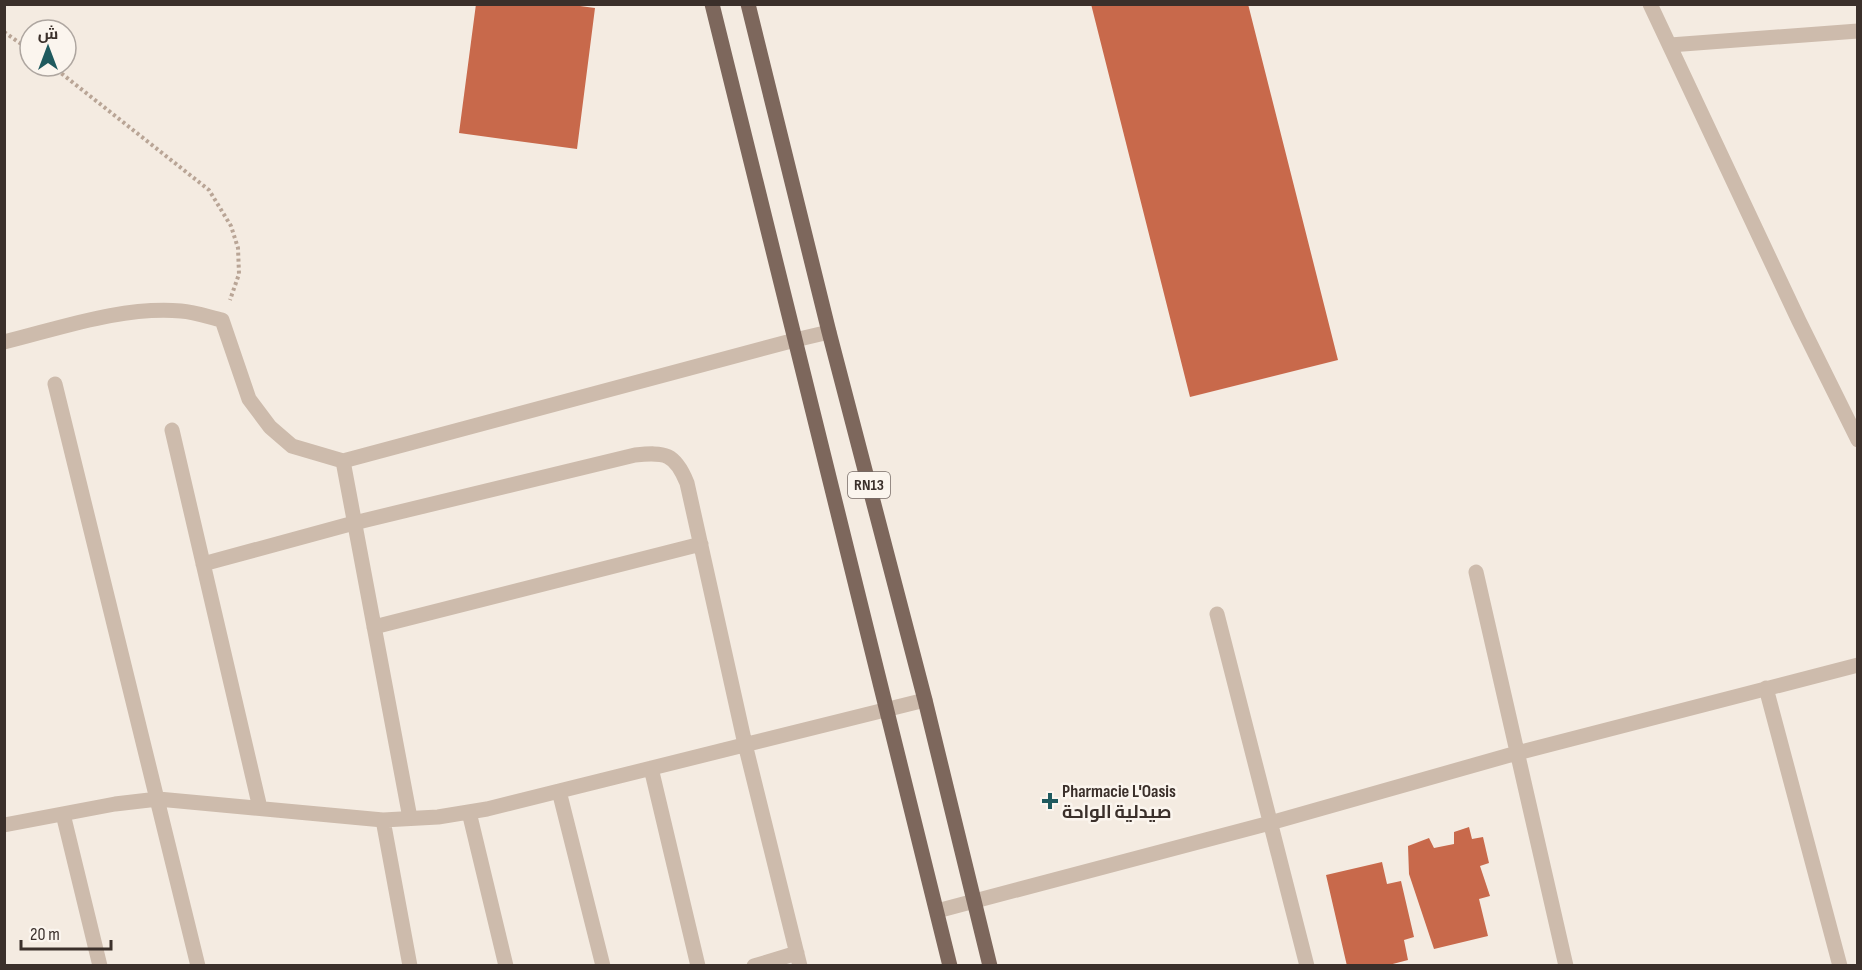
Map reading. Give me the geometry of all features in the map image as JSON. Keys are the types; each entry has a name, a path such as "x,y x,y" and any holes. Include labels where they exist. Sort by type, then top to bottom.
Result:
{"main road":[{"name":"RN13","path":"712,4 950,966"},
{"name":"RN13","path":"748,4 829,332 925,700 990,966"}],"street":[{"path":"1650,4 1857,440"},
{"path":"1670,45 1857,31"},
{"path":"4,342 89,320 151,310 183,311 222,320 249,399 270,427 292,446 343,461 829,332"},
{"path":"55,384 198,966"},
{"path":"172,430 260,808"},
{"path":"203,564 354,523 635,455 660,453 673,458 687,483 745,744 798,959 754,966"},
{"path":"343,461 411,818"},
{"path":"374,627 701,544"},
{"path":"1476,572 1566,966"},
{"path":"1217,614 1307,966"},
{"path":"937,910 1270,823 1517,753 1857,665"},
{"path":"1766,688 1840,966"},
{"path":"4,825 115,804 158,799 383,820 438,817 559,791 925,700"},
{"path":"651,768 698,966"},
{"path":"559,791 603,966"},
{"path":"469,812 507,966"},
{"path":"63,814 100,966"},
{"path":"383,820 410,966"}],"path":[{"path":"4,32 18,42"},
{"path":"67,78 209,190 231,226 238,248 239,274 222,320"}],"building":[{"path":"476,4 565,4 595,8 577,149 459,133"},
{"path":"1091,4 1248,4 1338,360 1190,397"},
{"path":"1469,827 1472,839 1483,837 1489,863 1480,866 1490,896 1479,899 1488,936 1434,949 1409,874 1408,846 1429,838 1434,848 1454,844 1454,832"},
{"path":"1382,862 1387,884 1401,881 1414,937 1404,940 1408,960 1385,966 1347,966 1326,875"}],"place":[{"name":"Pharmacie L'Oasis صيدلية الواحة","path":"1050,801"}]}
